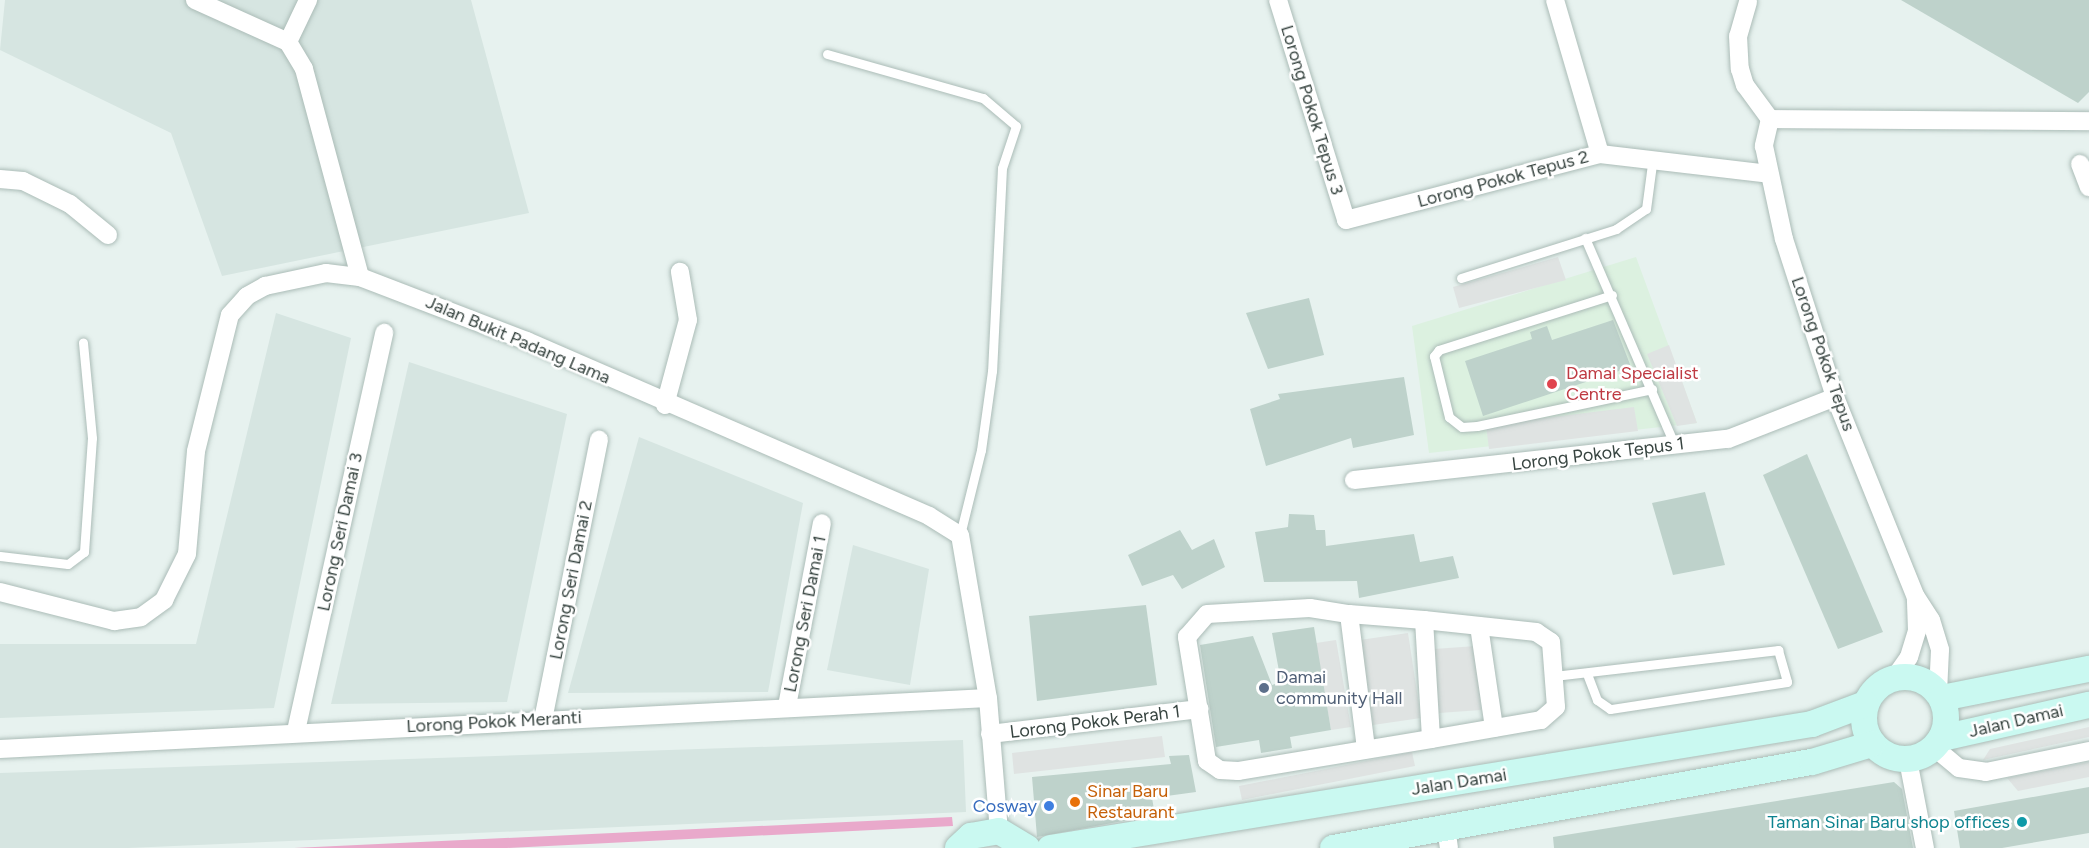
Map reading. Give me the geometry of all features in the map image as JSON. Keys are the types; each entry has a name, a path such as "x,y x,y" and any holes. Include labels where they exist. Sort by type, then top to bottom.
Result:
{"main road":[{"name":"Jalan Damai","path":"1940,695 2089,669"},
{"path":"1911,676 1940,695 1947,718 1938,743 1908,760 1888,756 1872,744 1864,724 1865,704 1876,687 1895,677 1911,676"},
{"name":"Jalan Damai","path":"1050,848 1812,724 1865,704"},
{"name":"Jalan Damai","path":"1938,743 2089,705"},
{"path":"1333,848 1448,837 1812,762 1872,744"},
{"path":"958,848 971,836 999,831 1027,848"}],"street":[{"path":"195,0 288,42 304,69 360,277"},
{"path":"288,42 308,0"},
{"name":"Lorong Pokok Tepus 3","path":"1278,0 1346,220"},
{"path":"1556,0 1600,154"},
{"path":"1748,2 1738,36 1740,69 1744,85 1770,119 2089,121"},
{"name":"Lorong Pokok Tepus","path":"1770,119 1764,146 1769,174 1835,397 1916,597 1940,650 1940,695"},
{"name":"Lorong Pokok Tepus 2","path":"1346,220 1600,154 1652,164 1769,174"},
{"path":"2080,164 2089,188"},
{"path":"0,179 23,181 70,204 108,235"},
{"path":"665,405 688,320 680,272"},
{"name":"Jalan Bukit Padang Lama","path":"0,592 114,621 141,617 164,600 187,554 194,462 230,315 246,296 265,286 326,273 360,277 527,341 665,405 929,516 960,535"},
{"name":"Lorong Seri Damai 3","path":"296,731 384,333"},
{"name":"Lorong Pokok Tepus 1","path":"1354,480 1728,439 1835,397"},
{"name":"Lorong Seri Damai 2","path":"543,720 599,440"},
{"name":"Lorong Seri Damai 1","path":"787,706 822,523"},
{"path":"960,535 988,699 999,831"},
{"name":"Lorong Pokok Tepus","path":"1895,677 1909,657 1917,631 1916,597"},
{"path":"1310,608 1349,614 1424,620 1544,637 1551,642 1556,708 1541,720 1431,740 1220,770 1207,761 1187,637 1207,614 1310,608"},
{"path":"1349,614 1366,748"},
{"path":"1424,620 1431,740"},
{"path":"1479,626 1494,728"},
{"name":"Lorong Pokok Meranti","path":"0,749 296,731 787,706 988,699"},
{"name":"Lorong Pokok Perah 1","path":"990,734 1200,709"},
{"path":"1938,743 1959,768 1986,772 2089,751"},
{"path":"1908,760 1925,848"}],"lane":[{"path":"826,54 983,98 1016,126 1002,168 984,427 960,535"},
{"path":"1461,278 1616,229 1646,209 1652,164"},
{"path":"1585,238 1612,295 1674,444"},
{"path":"1612,295 1439,350 1434,356 1449,417 1462,427 1477,426 1652,389"},
{"path":"0,555 68,564 84,552 92,438 83,342"},
{"path":"1554,676 1588,676 1778,651 1787,682 1610,709 1597,700 1588,676"}],"shaded area":[{"path":"5,0 471,0 529,213 222,276 171,133 0,50"},
{"path":"1558,257 1566,280 1459,308 1453,287"},
{"name":"Damai Specialist Centre","path":"1636,257 1697,423 1429,453 1412,326"},
{"path":"276,313 351,338 274,708 0,718 0,644 196,644"},
{"path":"1669,345 1697,423 1677,426 1647,354"},
{"path":"409,362 567,414 507,702 331,704"},
{"path":"1634,407 1638,431 1489,449 1486,425"},
{"path":"639,437 803,503 768,692 568,693"},
{"path":"853,545 929,569 910,685 827,670"},
{"path":"1408,633 1421,718 1373,725 1360,640"},
{"path":"1336,640 1351,727 1331,730 1316,643"},
{"path":"1476,646 1481,710 1439,713 1434,649"},
{"path":"2089,727 2089,737 1983,760 1990,749"},
{"path":"1162,736 1165,757 1014,774 1012,753"},
{"path":"963,740 966,812 128,848 0,848 0,773"},
{"path":"1412,752 1415,766 1242,800 1239,786"},
{"path":"2089,762 2089,777 2018,791 2007,778"},
{"path":"952,817 953,826 507,848 294,848"}],"building":[{"path":"1901,0 2089,0 2089,92 2078,103"},
{"path":"1309,298 1324,355 1268,369 1246,313"},
{"path":"1613,320 1631,367 1483,416 1465,361 1532,339 1530,332 1547,326 1552,340"},
{"path":"1404,377 1414,435 1353,448 1351,438 1266,466 1250,409 1280,399 1278,394"},
{"path":"1807,454 1883,632 1838,649 1763,475"},
{"path":"1705,492 1725,565 1673,575 1652,503"},
{"path":"1289,514 1314,515 1316,530 1325,530 1326,546 1414,534 1420,562 1453,556 1459,578 1359,598 1357,581 1264,582 1255,532 1288,527"},
{"path":"1180,530 1192,550 1214,539 1225,567 1182,589 1173,575 1142,586 1128,555"},
{"path":"1146,605 1157,685 1037,701 1029,616"},
{"name":"Damai community Hall","path":"1314,627 1331,730 1290,737 1292,748 1261,753 1259,740 1216,747 1200,645 1253,636 1272,685 1281,682 1272,633"},
{"path":"1189,755 1196,792 1152,798 1155,815 1037,837 1032,777 1171,764 1169,756"},
{"path":"1894,782 1902,789 1913,848 1554,848 1553,837"},
{"name":"Taman Sinar Baru shop offices","path":"2089,787 2089,833 2002,848 1960,848 1954,811"}],"place":[{"name":"Damai Specialist Centre","path":"1552,384"},
{"name":"Damai community Hall","path":"1264,688"},
{"name":"Sinar Baru Restaurant","path":"1075,802"},
{"name":"Cosway","path":"1049,806"},
{"name":"Taman Sinar Baru shop offices","path":"2022,822"}]}
